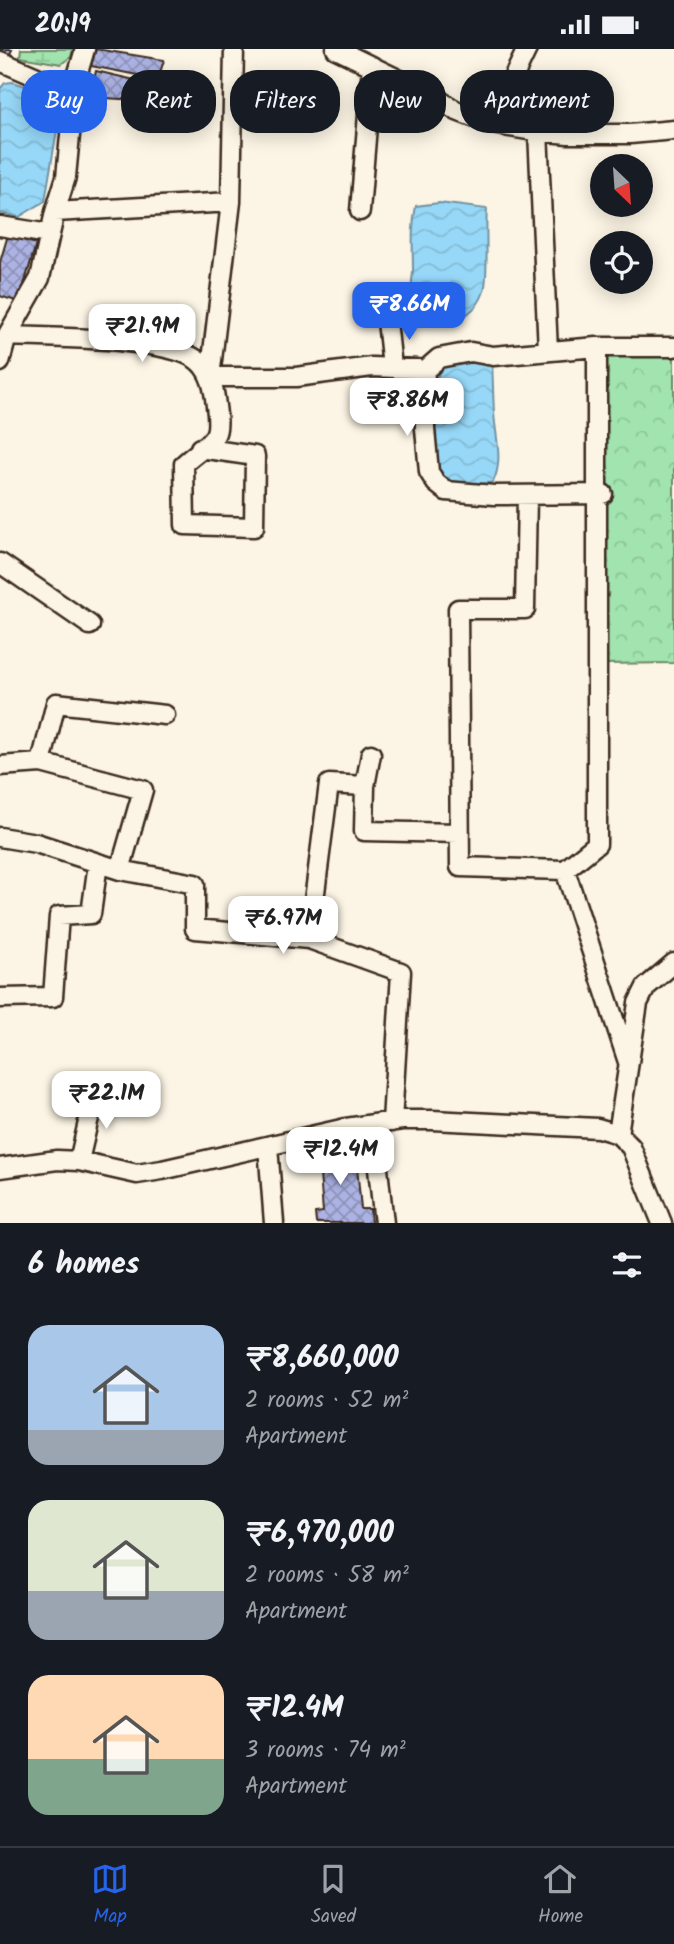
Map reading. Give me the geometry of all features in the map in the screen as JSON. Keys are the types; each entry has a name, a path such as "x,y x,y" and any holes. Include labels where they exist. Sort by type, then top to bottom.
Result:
{"street":[{"path":"80,70 85,49"},
{"path":"210,377 231,202 234,49"},
{"path":"336,49 460,112"},
{"path":"517,70 527,49"},
{"path":"0,61 21,70"},
{"path":"360,211 372,66"},
{"path":"558,133 631,134 674,130"},
{"path":"0,362 7,336 40,278 49,234 66,177 70,133"},
{"path":"538,133 548,351"},
{"path":"55,212 231,202"},
{"path":"0,226 49,234"},
{"path":"387,321 392,367"},
{"path":"7,336 121,342 173,349 196,359 210,377 217,428 215,437 200,448 184,464 185,525 254,527 255,456 200,448"},
{"path":"527,495 525,609 458,609 460,867 565,870 597,844 600,494 597,347"},
{"path":"423,372 439,358 456,353 471,352 494,356 597,347 674,347"},
{"path":"210,377 296,377 372,367 423,372"},
{"path":"423,372 429,472 436,483 446,491 527,495 600,494"},
{"path":"0,563 90,625"},
{"path":"41,763 56,703 165,715"},
{"path":"371,754 365,786 364,831 460,833"},
{"path":"0,766 41,763 143,790 120,870"},
{"path":"309,939 329,784 365,786"},
{"path":"0,837 36,843 120,870 195,884 195,929 309,939 401,972 392,1122"},
{"path":"0,998 52,997 59,916 91,914 98,863"},
{"path":"565,870 628,1062"},
{"path":"618,1134 638,1003 646,987 674,963"},
{"path":"79,1161 95,1092"},
{"path":"0,1168 40,1161 79,1161 137,1174 346,1128 392,1122 432,1120 598,1128 618,1134 631,1147 662,1223"},
{"path":"373,1124 384,1223"},
{"path":"268,1146 274,1223"}],"green space":[{"path":"21,49 73,49 71,57 61,64 20,57"},
{"path":"603,351 674,351 674,663 603,664"}],"water":[{"path":"5,83 21,84 21,133 56,133 45,201 19,217 0,213 0,89"},
{"path":"439,203 487,209 484,291 478,304 469,313 447,320 425,312 417,302 412,285 416,206"},
{"path":"455,361 492,362 498,447 498,465 493,482 477,485 458,483 438,473 432,425 437,378 441,367"}],"building":[{"path":"0,49 12,49 9,57 0,53"},
{"path":"96,49 164,60 161,70 121,72 91,66"},
{"path":"107,74 121,77 121,99 107,98"},
{"path":"8,235 36,244 19,302 0,296 0,262"},
{"path":"355,1145 361,1209 370,1209 371,1223 316,1223 315,1213 323,1212 318,1149"}]}
